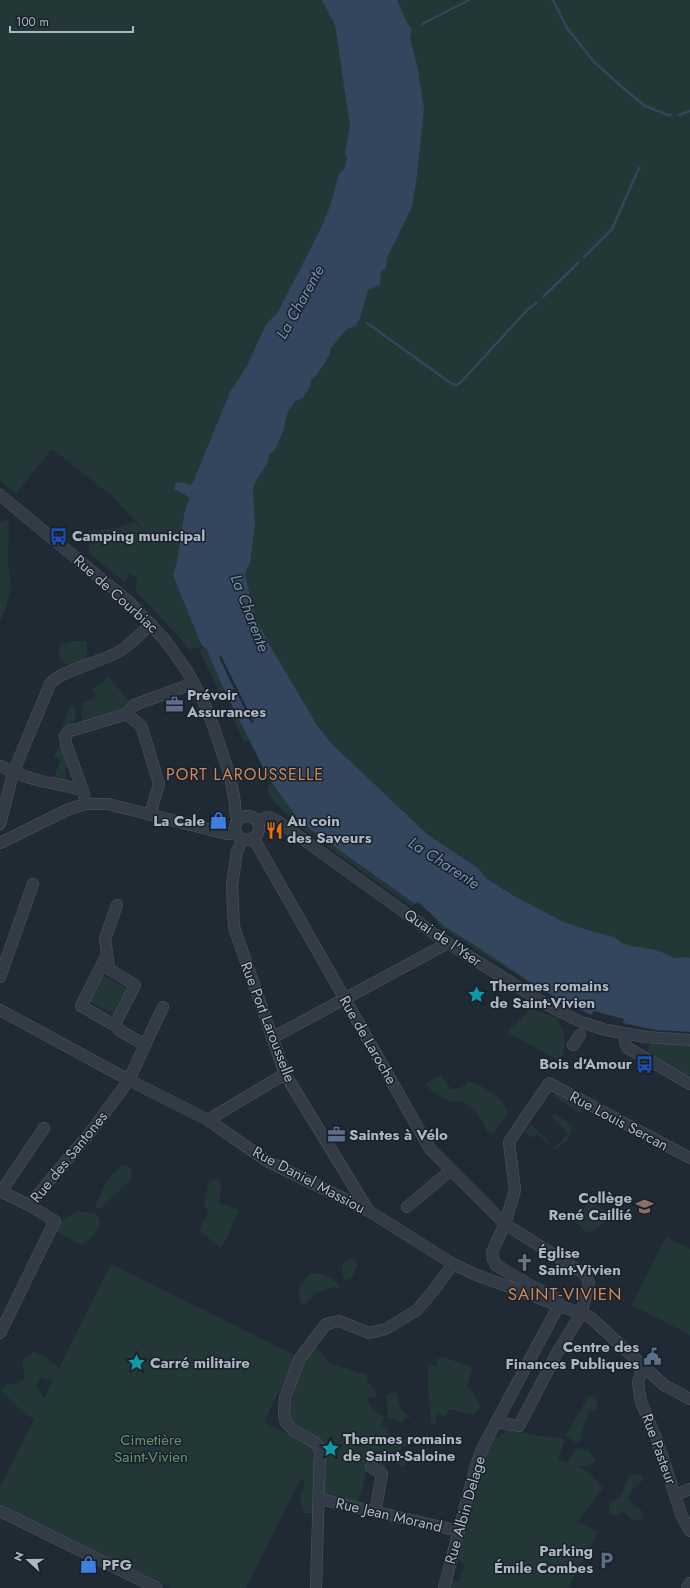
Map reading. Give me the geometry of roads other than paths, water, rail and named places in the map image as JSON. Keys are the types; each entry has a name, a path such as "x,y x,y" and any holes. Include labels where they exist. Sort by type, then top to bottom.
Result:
{"street":[{"name":"Rue de Courbiac","path":"0,495 128,601 165,640 181,662 204,703 224,756 230,776 235,803 248,819"},
{"path":"0,824 13,772 50,684 55,678 85,667 122,650 151,624"},
{"path":"86,804 83,791 66,744 65,736 70,731 127,714 134,705 194,683"},
{"path":"127,714 141,726 159,784 150,814"},
{"path":"0,766 13,772 42,781 52,781 83,791"},
{"path":"0,843 69,809 86,804 108,804 244,837 259,832 260,828 248,819 235,826 244,837"},
{"name":"Quai de l'Yser","path":"248,819 269,817 282,824 448,943 583,1030 690,1040"},
{"name":"Rue de Laroche","path":"244,837 344,999 430,1149 505,1224 586,1275 589,1283 581,1314 557,1353 519,1426 496,1422"},
{"name":"Rue Port Larousselle","path":"244,837 237,851 232,885 234,927 285,1074 369,1211"},
{"path":"0,977 32,884"},
{"path":"116,1026 117,1020 135,984 109,969 105,939 117,905"},
{"path":"272,1038 448,943"},
{"path":"107,955 81,1006 145,1045"},
{"name":"Rue des Santones","path":"0,1333 55,1220 29,1205 93,1129 129,1080 163,1007"},
{"name":"Rue Daniel Massiou","path":"0,1010 129,1080 208,1120 267,1161 369,1211 453,1264 581,1314 590,1316 664,1385 690,1398"},
{"path":"573,1045 583,1030"},
{"path":"625,1034 625,1043 628,1048 688,1079"},
{"path":"208,1120 285,1074"},
{"name":"Rue Louis Sercan","path":"505,1224 515,1190 509,1142 549,1083 690,1158"},
{"path":"29,1205 0,1192 44,1128"},
{"path":"407,1206 451,1170"},
{"path":"505,1224 492,1252 498,1271 554,1297 558,1300 559,1305"},
{"path":"316,1588 320,1499 320,1448 316,1443 293,1430 286,1423 284,1414 285,1397 300,1358 326,1324 339,1321 369,1333 386,1329 417,1310 453,1264"},
{"name":"Rue Albin Delage","path":"444,1588 476,1465 483,1447 559,1305"},
{"name":"Rue Pasteur","path":"643,1366 638,1382 641,1402 657,1440 675,1495 690,1531"},
{"path":"371,1467 382,1474 375,1512"},
{"path":"675,1495 690,1489"},
{"name":"Rue Jean Morand","path":"320,1499 458,1531"},
{"path":"0,1511 144,1585 156,1588"},
{"path":"687,1588 690,1583"}],"water":[{"name":"La Charente","path":"322,0 397,0 407,23 412,29 410,38 418,69 424,109 417,175 412,207 387,258 386,268 380,272 380,285 368,290 360,318 355,326 346,330 331,348 330,354 316,376 311,380 310,386 303,398 295,401 287,414 284,429 275,450 269,455 268,463 257,479 253,489 255,525 250,563 245,573 254,615 272,649 317,725 331,743 427,834 478,868 487,879 514,896 564,922 614,937 622,943 631,946 657,950 675,958 690,958 690,1032 655,1030 623,1023 624,1019 594,1011 591,1015 538,988 444,926 418,902 415,904 300,822 268,778 220,681 207,650 202,646 173,576 177,561 185,509 190,498 174,489 176,483 183,482 190,485 193,482 230,392 247,366 266,324 278,312 321,228 330,206 339,174 344,169 347,158 345,152 350,126 336,31 335,25"}],"waterway":[{"path":"422,24 469,0"},
{"path":"553,0 567,28 594,62 645,106 671,115"},
{"path":"679,115 690,111"},
{"path":"584,257 612,229 639,168"},
{"path":"543,297 578,263"},
{"path":"367,323 452,384 457,385 528,309 536,303"}],"place":[{"name":"Camping municipal","path":"59,536"},
{"name":"Prévoir Assurances","path":"174,704"},
{"name":"La Cale","path":"218,821"},
{"name":"Au coin des Saveurs","path":"274,830"},
{"name":"Thermes romains de Saint-Vivien","path":"477,995"},
{"name":"Bois d'Amour","path":"645,1064"},
{"name":"Saintes à Vélo","path":"336,1135"},
{"name":"Collège René Caillié","path":"645,1207"},
{"name":"Église Saint-Vivien","path":"525,1262"},
{"name":"Centre des Finances Publiques","path":"652,1356"},
{"name":"Carré militaire","path":"137,1363"},
{"name":"Thermes romains de Saint-Saloine","path":"330,1448"},
{"name":"Parking Émile Combes","path":"606,1560"},
{"name":"PFG","path":"89,1565"}],"district":[{"name":"PORT LAROUSSELLE","path":"245,774"},
{"name":"SAINT-VIVIEN","path":"565,1294"}],"park label":[{"name":"Cimetière Saint-Vivien","path":"151,1448"}]}
